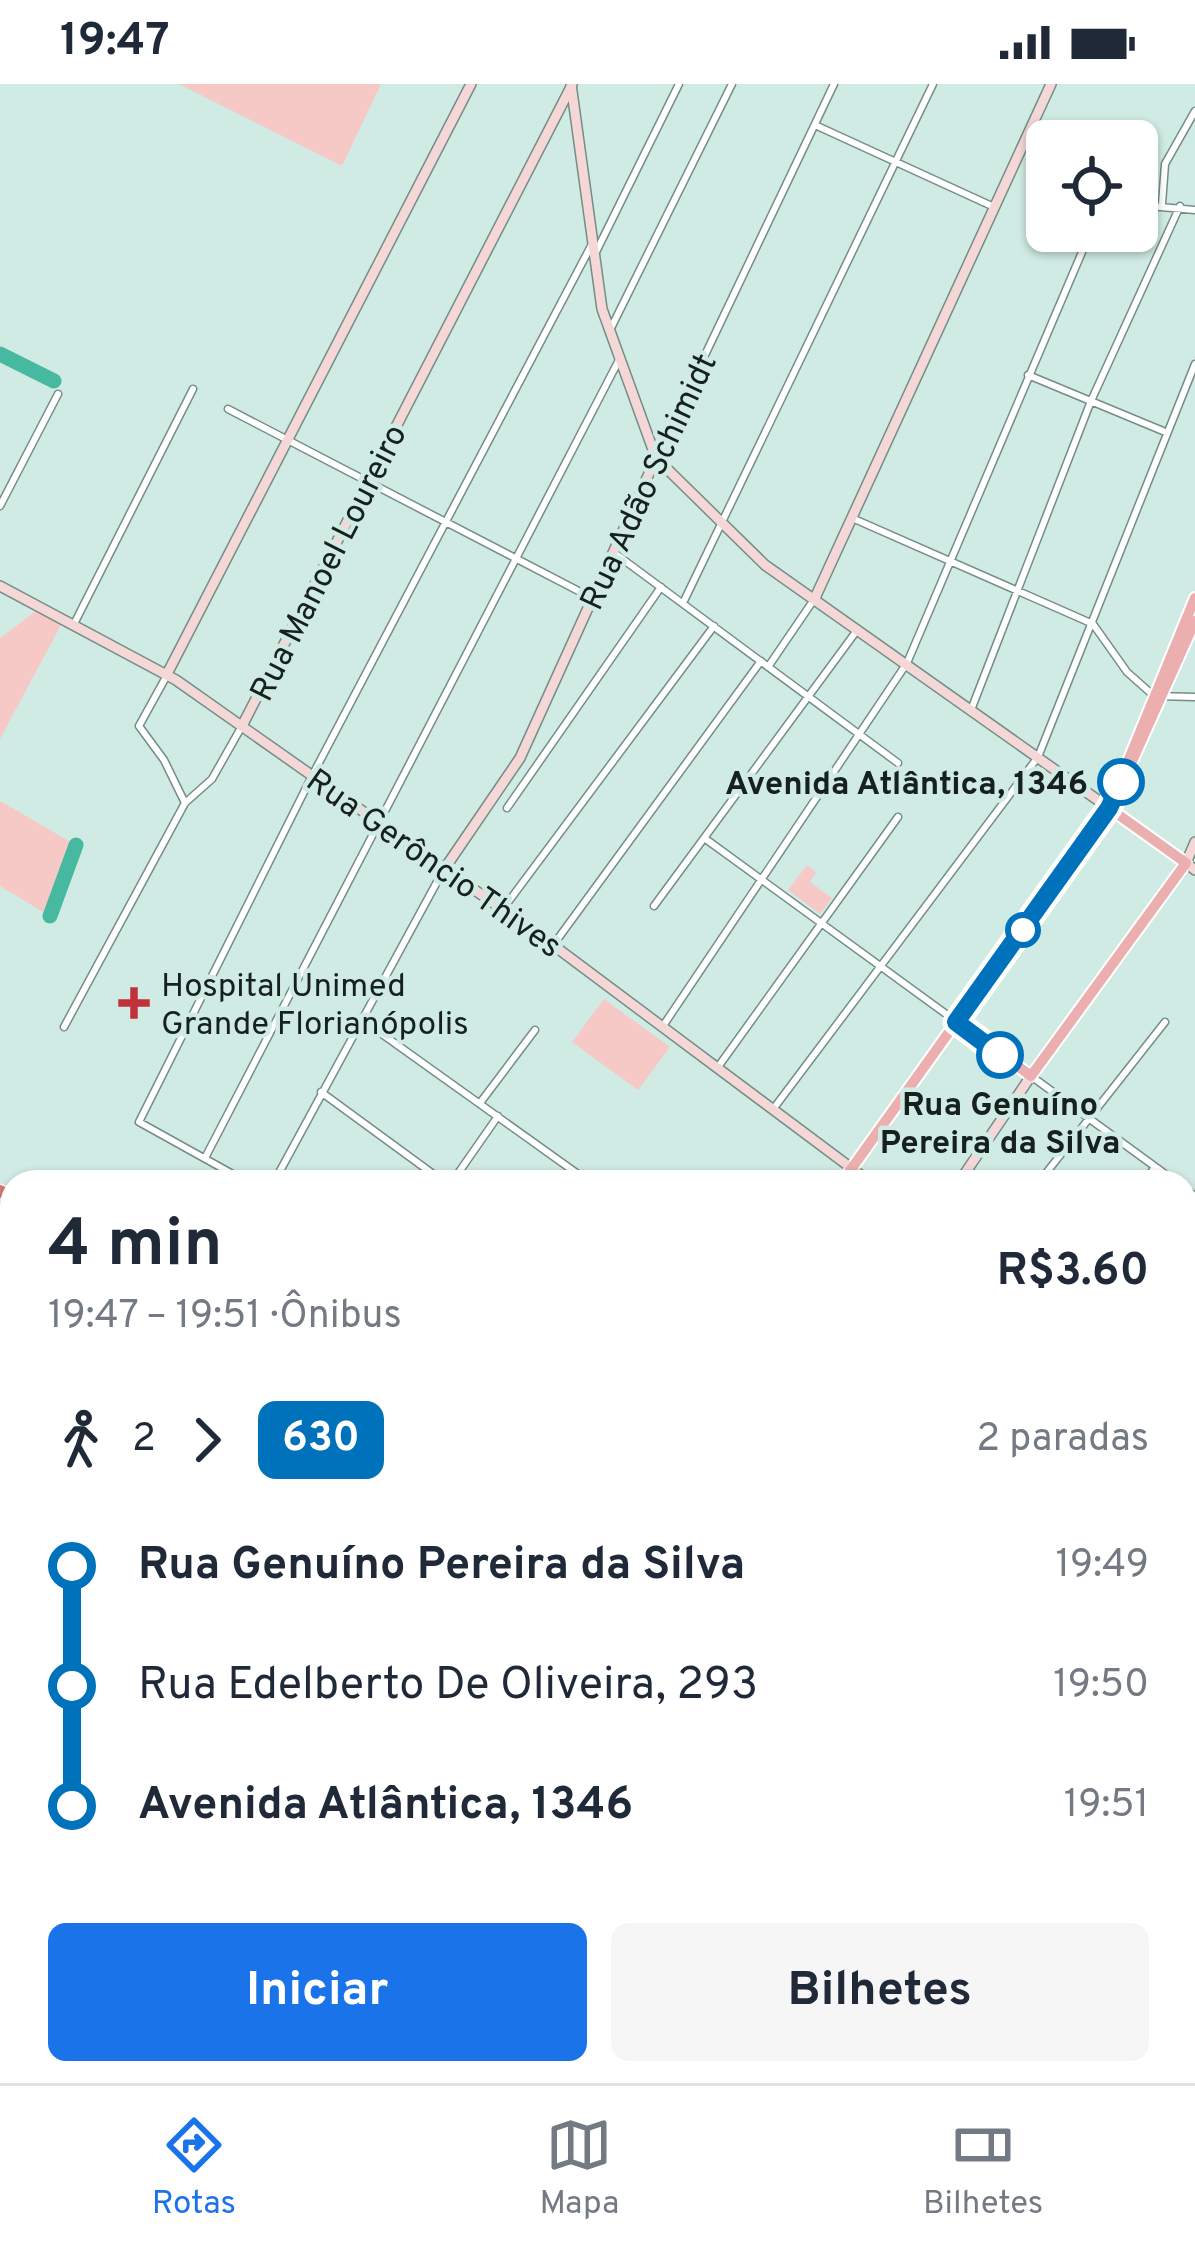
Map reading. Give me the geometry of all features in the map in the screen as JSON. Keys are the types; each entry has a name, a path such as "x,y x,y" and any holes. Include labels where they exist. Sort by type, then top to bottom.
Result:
{"main road":[{"path":"1158,698 1195,598"},
{"path":"850,1170 1109,808 1195,621"},
{"path":"956,1022 1031,1076 1190,867 1109,808"}],"street":[{"path":"185,802 164,760 139,726 471,84"},
{"path":"571,84 592,261 609,332 656,458 755,556 1109,808"},
{"name":"Rua Manoel Loureiro","path":"64,1027 185,802 217,773 571,84"},
{"path":"592,261 679,84"},
{"path":"609,332 732,84"},
{"name":"Rua Adão Schimidt","path":"445,868 520,758 834,84"},
{"path":"683,603 724,527 933,84"},
{"path":"553,945 815,598 1051,84"},
{"path":"1162,204 1165,164 1195,111"},
{"path":"815,125 994,207"},
{"path":"1158,204 1195,210"},
{"path":"971,710 1091,401 1180,206"},
{"path":"226,1170 139,1122 312,776 591,246"},
{"path":"663,1026 907,664 1082,252"},
{"path":"205,1158 620,360"},
{"path":"774,1108 1038,757 1195,364"},
{"path":"1028,375 1164,432"},
{"path":"74,624 193,389"},
{"path":"0,506 58,394"},
{"path":"228,409 592,598"},
{"path":"852,518 1093,624 1127,672 1158,698 1195,697"},
{"path":"613,552 898,763"},
{"name":"Rua Gerôncio Thives","path":"0,586 167,674 553,945 856,1170"},
{"path":"507,808 661,587"},
{"path":"503,909 714,626"},
{"path":"654,906 858,629"},
{"path":"520,758 533,766"},
{"path":"718,1067 898,817"},
{"path":"706,839 956,1022"},
{"path":"1190,867 1195,842"},
{"path":"280,1170 445,868"},
{"path":"361,1019 572,1170"},
{"path":"1049,1170 1165,1022"},
{"path":"480,1102 536,1030"},
{"path":"967,1170 1031,1076 1159,1170"},
{"path":"322,1092 431,1170"},
{"path":"457,1170 498,1116"}],"shaded area":[{"path":"179,84 381,84 342,166"},
{"path":"36,611 61,625 0,739 0,638"},
{"path":"0,801 76,845 50,916 0,886"},
{"path":"807,865 816,872 810,882 832,898 820,914 788,890"},
{"path":"604,999 670,1047 638,1090 572,1042"}],"waterway":[{"path":"0,354 54,381"},
{"path":"50,916 76,845"}],"bus line":[{"name":"630","path":"1000,1055 956,1022 1109,808 1121,782"}],"place":[{"name":"Avenida Atlântica, 1346","path":"1121,782"},
{"name":"Hospital Unimed Grande Florianópolis","path":"134,1003"},
{"name":"Rua Genuíno Pereira da Silva","path":"1000,1055"}]}
